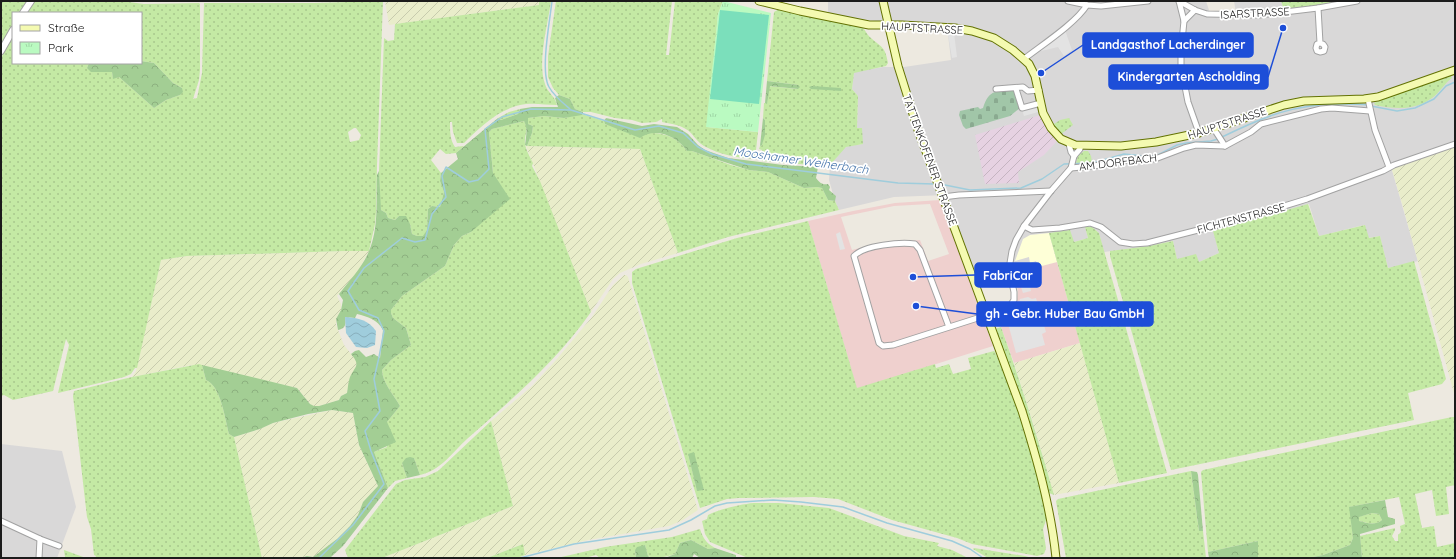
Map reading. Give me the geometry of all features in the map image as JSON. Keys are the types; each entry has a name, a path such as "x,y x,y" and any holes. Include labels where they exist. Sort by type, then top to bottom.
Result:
{"main road":[{"name":"HAUPTSTRASSE","path":"759,1 869,25 956,28 972,31 999,41 1024,59 1033,70 1039,90 1043,113 1051,128 1061,139 1069,144 1137,145 1199,133 1216,132 1260,112 1304,101 1369,105 1383,96 1455,70"},
{"name":"TATTENKOFENER STRASSE","path":"883,1 907,98 1031,438 1045,493 1056,558"}],"street":[{"path":"24,12 31,1"},
{"path":"1068,1 1087,6 1148,1"},
{"path":"1179,1 1184,21 1181,66 1188,102 1199,133"},
{"name":"ISARSTRASSE","path":"1179,1 1195,10 1215,15 1259,15 1318,8 1357,1"},
{"path":"1024,59 1060,32 1083,12 1087,6"},
{"path":"1318,8 1320,43"},
{"path":"1184,21 1195,10"},
{"path":"1,51 12,32"},
{"path":"996,89 1016,89 1023,87 1028,91 1039,90"},
{"path":"1016,89 1022,108 1041,103"},
{"path":"1216,132 1225,146 1251,132 1261,124 1320,109 1369,105 1374,130 1389,167"},
{"path":"1069,144 1073,163"},
{"name":"FICHTENSTRASSE","path":"1024,226 1032,230 1060,228 1090,223 1101,227 1120,242 1133,244 1147,243 1249,217 1307,199 1383,171 1389,167 1455,144"},
{"path":"949,327 920,250 915,244 876,247 861,251 854,256 879,342 883,346 892,345 986,316 1004,309 1010,306 1014,300 1014,292 1010,274 1010,262 1016,240 1024,226 1073,163 1081,145"},
{"name":"AM DORFBACH","path":"1073,163 1094,166 1132,158 1155,159 1196,145 1225,146"},
{"path":"943,197 1051,191"},
{"path":"1,521 59,546"},
{"path":"39,558 40,539"}],"shaded area":[{"path":"385,1 539,1 539,5 389,25"},
{"path":"828,1 1206,1 1210,13 1236,13 1234,1 1281,1 1284,10 1343,1 1455,1 1455,147 1396,166 1392,170 1418,261 1388,268 1380,236 1368,238 1364,225 1319,236 1309,204 1214,231 1219,253 1199,262 1177,259 1173,241 1104,252 1099,233 1092,227 1085,227 1088,238 1074,242 1049,233 1057,262 979,283 946,195 894,197 839,210 829,180 830,165 843,149 848,146 863,144 857,128 858,96 852,89 854,72 883,67 904,67 951,60 947,26 884,22 830,15 828,12"},
{"path":"1065,30 1072,50 1064,56 1058,47 1041,51 1041,48"},
{"path":"954,33 957,57 952,58 948,34"},
{"path":"1036,105 1038,112 1024,116 1022,109"},
{"path":"1040,115 1048,131 1057,141 1044,155 1018,172 1019,183 985,184 975,135"},
{"path":"526,146 640,149 678,253 641,264 620,273 613,279 591,312"},
{"path":"1455,147 1455,397 1392,170 1396,166"},
{"path":"940,200 993,346 857,389 808,221 895,203","holes":["930,204 949,254 928,261 920,240 875,244 852,250 841,217 894,206"]},
{"path":"840,232 845,249 840,250 836,234"},
{"path":"1049,233 1057,262 1038,267 1036,261 1030,263 1029,257 1015,261 1023,239 1030,235"},
{"path":"369,251 358,271 337,296 341,304 341,310 336,319 336,325 344,345 357,363 356,368 350,378 347,393 341,396 339,400 314,407 297,388 191,365 132,377 136,371 161,260 187,256"},
{"path":"1057,262 1080,343 1014,363 1001,327 1001,318 1011,311 1017,302 1018,291 1014,273"},
{"path":"1032,268 1035,281 1029,283 1031,291 1023,293 1016,272"},
{"path":"624,275 628,277 698,510 683,520 669,526 588,540 525,555 522,544 487,558 382,558 513,506 491,421 532,386 556,360 592,317 613,285"},
{"path":"1028,297 1032,299 1036,298 1046,332 1042,334 1045,345 1016,353 1006,316 1018,305 1020,299"},
{"path":"1080,343 1119,483 1054,495 1014,363"},
{"path":"332,410 353,413 359,445 378,486 363,502 358,515 350,526 337,539 313,557 262,558 234,437 260,429 273,423"},
{"path":"1,444 62,451 76,507 57,558 1,558"}],"green space":[{"path":"1,1 28,1 21,12 12,12 12,26 1,45"},
{"path":"34,1 121,1 144,4 199,3 200,70 199,80 193,99 197,98 202,73 204,3 314,3 383,1 376,212 369,251 187,256 161,260 137,368 135,368 131,374 58,393 69,345 66,339 53,391 13,400 4,395 1,396 1,58 12,38 12,64 89,64 87,68 112,72 113,78 119,77 154,108 166,100 180,95 182,88 173,83 154,63 142,61 142,12 28,12","holes":["356,128 361,135 359,140 350,142 348,132"]},
{"path":"539,1 551,1 542,65 546,87 555,99 557,105 526,104 508,109 484,124 464,143 457,143 453,132 452,122 450,122 453,144 455,147 464,146 456,153 446,154 440,149 431,160 441,173 440,181 444,192 440,207 432,206 428,209 427,230 424,236 412,234 410,224 399,216 395,220 388,218 386,213 381,210 380,205 379,171 384,38 388,41 394,40 395,24 539,5"},
{"path":"556,1 672,1 666,55 669,55 675,1 723,1 718,14 707,127 758,132 755,159 729,156 716,152 700,143 684,128 662,122 662,119 656,122 642,123 591,112 583,112 575,109 570,99 559,95 553,88 548,77 548,56"},
{"path":"723,1 771,13 758,132 706,127 718,14"},
{"path":"1281,1 1343,1 1284,10"},
{"path":"779,9 863,28 886,53 888,63 886,66 854,73 852,89 858,96 857,128 862,128 863,144 846,147 830,165 824,166 762,161 762,150 759,149 762,145 765,120 763,118 764,103 767,103 769,86 797,89 798,85 767,81 774,12"},
{"path":"720,10 769,15 759,104 710,99"},
{"path":"142,61 154,63 173,83 182,88 183,92 180,95 166,100 154,108 119,77 113,79 112,72 91,72 87,68 89,64 142,64"},
{"path":"1449,72 1452,78 1432,98 1418,105 1397,108 1375,105 1374,103"},
{"path":"767,81 798,85 800,87 798,89 770,86 767,104 765,103"},
{"path":"809,87 841,88 841,91 811,89"},
{"path":"1014,90 1020,108 1010,116 966,129 963,126 959,115 960,111 978,107 980,109 983,108 988,97 994,92"},
{"path":"559,95 570,99 575,109 583,112 582,115 564,118 544,116 528,118 528,124 533,126 527,146 525,145 526,130 524,121 492,129 489,132 493,173 510,199 471,232 462,236 454,245 445,266 402,296 391,310 393,318 406,328 411,345 391,360 382,370 386,384 400,406 387,422 396,442 374,452 388,488 343,546 331,557 300,558 307,556 313,557 337,539 350,526 358,515 363,502 378,486 359,445 353,413 332,410 308,414 273,423 260,429 234,437 229,434 219,396 211,383 206,380 202,365 297,388 310,404 314,406 339,400 341,396 347,393 349,379 356,366 356,361 351,354 359,350 366,357 374,354 380,358 383,330 378,323 368,317 357,314 355,318 345,317 345,325 343,328 338,330 336,319 341,310 343,300 339,294 363,263 372,242 376,223 377,175 379,171 381,210 386,213 388,218 395,220 399,216 406,216 410,224 412,234 423,236 427,230 428,209 432,206 440,207 444,192 440,181 441,173 458,159 456,153 498,118 501,120 518,114 520,109 532,107 558,107 555,98"},
{"path":"520,109 518,114 501,120 498,118 509,112"},
{"path":"582,114 604,121 605,124 628,131 642,134 657,133 667,136 680,143 687,151 692,151 749,170 768,172 804,188 822,188 828,200 835,201 839,210 728,237 678,253 640,149 527,146 533,126 528,124 528,118 544,116 564,118"},
{"path":"606,118 642,126 654,124 677,127 688,134 705,150 728,158 783,165 818,167 816,178 821,183 828,184 830,187 829,190 836,196 835,201 828,200 822,188 804,188 768,172 749,170 692,151 687,151 672,137 659,133 652,133 640,138 605,124 604,121"},
{"path":"763,118 765,120 765,135 762,145 760,146"},
{"path":"1069,118 1073,125 1060,135 1053,128 1054,124 1060,120"},
{"path":"524,121 526,130 525,144 533,163 532,166 540,181 591,312 564,347 549,363 446,460 434,470 420,475 414,458 402,463 407,478 395,481 388,488 374,452 387,447 387,422 400,406 386,384 382,370 391,360 411,345 406,328 393,318 391,310 402,296 445,266 454,245 462,236 471,232 493,173 489,132 492,129"},
{"path":"1084,151 1088,151 1092,162 1076,163 1078,156"},
{"path":"1308,204 1319,236 1365,225 1369,238 1380,236 1388,268 1414,261 1446,379 1442,384 1408,393 1414,420 1171,470 1110,256 1110,251 1173,241 1177,259 1196,254 1199,262 1219,253 1213,231"},
{"path":"808,221 857,388 935,364 936,368 949,364 953,374 971,369 968,358 995,352 1011,389 1022,421 1040,484 1047,517 1043,529 1046,548 1044,554 1037,556 972,544 957,538 892,520 838,499 814,497 739,498 727,499 700,508 632,283 632,272 636,269 737,238","holes":["688,454 704,490 697,490"]},
{"path":"1085,227 1092,227 1099,233 1167,473 1119,483 1049,233 1070,230 1074,242 1088,238"},
{"path":"1001,327 1029,411 1054,495 1049,493 1018,388 995,329"},
{"path":"199,364 202,365 206,380 211,383 219,396 229,434 234,437 262,558 95,558 96,556 94,555 91,529 87,517 73,396 74,391 132,377"},
{"path":"1455,417 1455,485 1446,487 1449,514 1436,516 1432,490 1415,494 1422,528 1434,526 1437,547 1455,543 1455,558 1362,558 1360,536 1395,528 1392,536 1395,541 1398,541 1398,535 1401,532 1400,526 1405,524 1399,497 1350,507 1353,538 1350,545 1323,555 1308,558 1258,558 1258,541 1208,552 1201,472 1203,470"},
{"path":"491,421 513,506 382,558 348,558 345,550 396,484 405,480 425,477 438,471"},
{"path":"694,452 704,490 697,491 688,454"},
{"path":"406,458 414,458 420,475 407,478 402,463"},
{"path":"1191,471 1199,531 1203,531 1206,558 1066,558 1056,501 1058,499"},
{"path":"1191,471 1197,472 1198,475 1203,531 1199,531"},
{"path":"1385,500 1388,517 1395,519 1395,524 1360,534 1362,558 1308,558 1323,555 1350,545 1353,538 1349,507","holes":["1372,513 1379,514 1382,520 1377,523 1371,524 1359,521 1359,517"]},
{"path":"754,503 779,503 829,508 904,536 939,543 937,546 952,550 968,558 748,558 710,542 705,534 702,521 707,519 708,515 731,507"},
{"path":"1372,513 1379,514 1382,520 1374,523 1359,521 1358,517"},
{"path":"700,529 705,540 715,548 708,549 691,540 680,543 675,554 661,557 648,556 645,545 635,550 636,558 600,558 596,555 585,558 557,558 605,547 672,537"},
{"path":"691,540 708,549 715,548 736,555 736,558 700,558 694,554 692,558 657,558 675,554 680,543"},
{"path":"1258,541 1258,558 1209,558 1208,552"},
{"path":"523,544 525,555 517,558 487,558"},
{"path":"645,545 648,556 651,558 636,558 635,550 637,547"},
{"path":"973,549 1032,558 988,558"},
{"path":"64,550 86,558 61,558 65,557"}],"water":[{"path":"345,317 363,320 370,324 376,331 375,345 367,348 356,347 346,333"}],"waterway":[{"path":"552,1 545,58 546,79 553,93 570,109"},
{"name":"Mooshamer Weiherbach","path":"1371,106 1397,111 1415,108 1434,99 1446,86 1455,82"},
{"name":"Mooshamer Weiherbach","path":"1222,137 1252,123 1295,109 1326,104 1368,105"},
{"name":"Mooshamer Weiherbach","path":"319,558 353,525 384,484 365,431 380,411 374,379 384,331 378,318 359,310 348,291 364,268 402,238 415,242 425,240 432,214 446,197 442,176 446,167 469,182 478,180 489,169 485,129 502,117 531,109 571,110 635,130 659,126 683,133 698,147 712,154 746,164 898,183 935,184"},
{"name":"Mooshamer Weiherbach","path":"940,184 970,190 1021,188 1042,179 1064,164 1093,163 1124,154 1156,156 1177,145 1218,139"},
{"path":"520,558 574,544 669,530 691,520 715,506 727,503 773,500 843,507 887,523 952,541 970,549 983,558"}],"place":[{"name":"Kindergarten Ascholding","path":"1283,28"},
{"name":"Landgasthof Lacherdinger","path":"1041,73"},
{"name":"FabriCar","path":"913,277"},
{"name":"gh - Gebr. Huber Bau GmbH","path":"916,306"}]}
